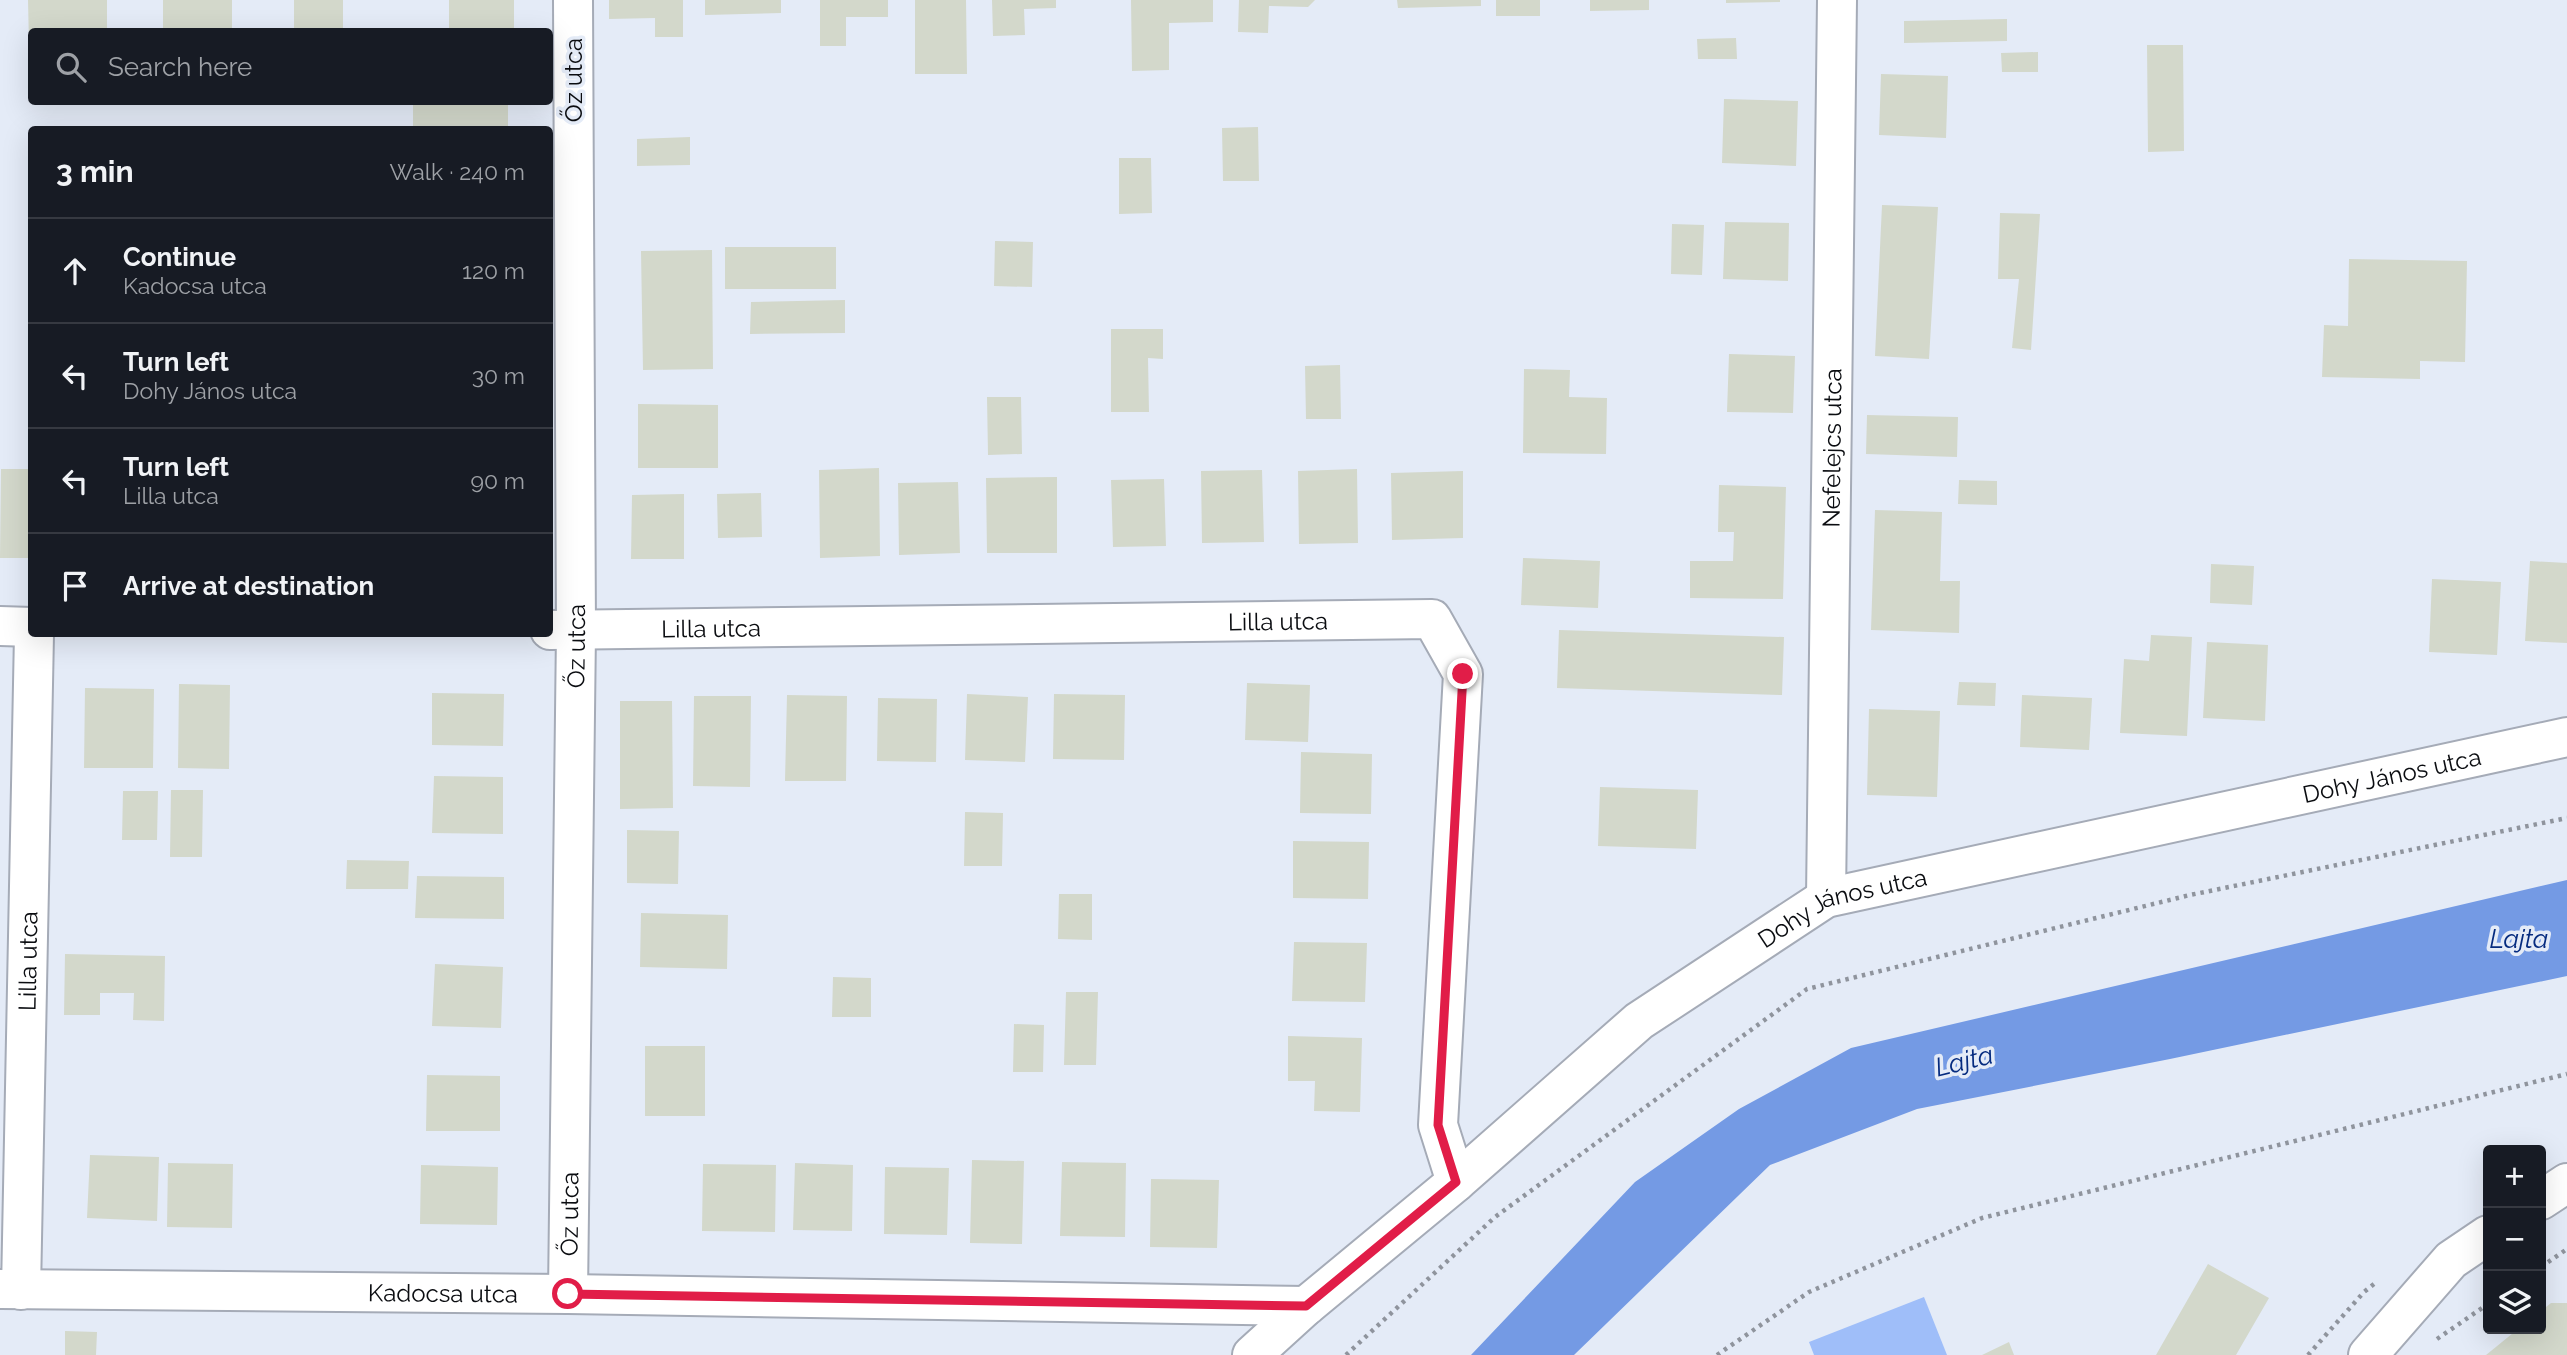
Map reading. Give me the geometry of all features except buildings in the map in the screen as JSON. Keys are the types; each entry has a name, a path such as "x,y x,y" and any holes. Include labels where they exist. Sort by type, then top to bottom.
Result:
{"street":[{"name":"Őz utca","path":"568,1294 563,631 573,0"},
{"name":"Nefelejcs utca","path":"1826,898 1837,0"},
{"name":"Lilla utca","path":"563,631 1432,619 1463,674 1438,1125 1456,1182"},
{"path":"0,626 28,627"},
{"name":"Lilla utca","path":"11,1289 34,637"},
{"name":"Dohy János utca","path":"1252,1355 1640,1021 1826,898 2567,737"},
{"path":"2546,1197 2567,1183"},
{"path":"2368,1355 2451,1260 2483,1238"},
{"name":"Kadocsa utca","path":"11,1289 568,1294 1306,1306"}],"path":[{"path":"1346,1355 1495,1217 1807,989 2190,895 2567,818"},
{"path":"1717,1355 1809,1292 1982,1218 2567,1074"},
{"path":"2546,1264 2567,1249"},
{"path":"2434,1341 2483,1307"}],"shaded area":[{"path":"1924,1297 1947,1355 1814,1355 1809,1342"}],"water":[{"name":"Lajta","path":"2567,880 2567,976 1917,1109 1770,1165 1574,1355 1471,1355 1635,1182 1739,1109 1851,1048"}],"route":[{"path":"568,1294 1306,1306 1456,1182 1438,1125 1463,674"}]}
